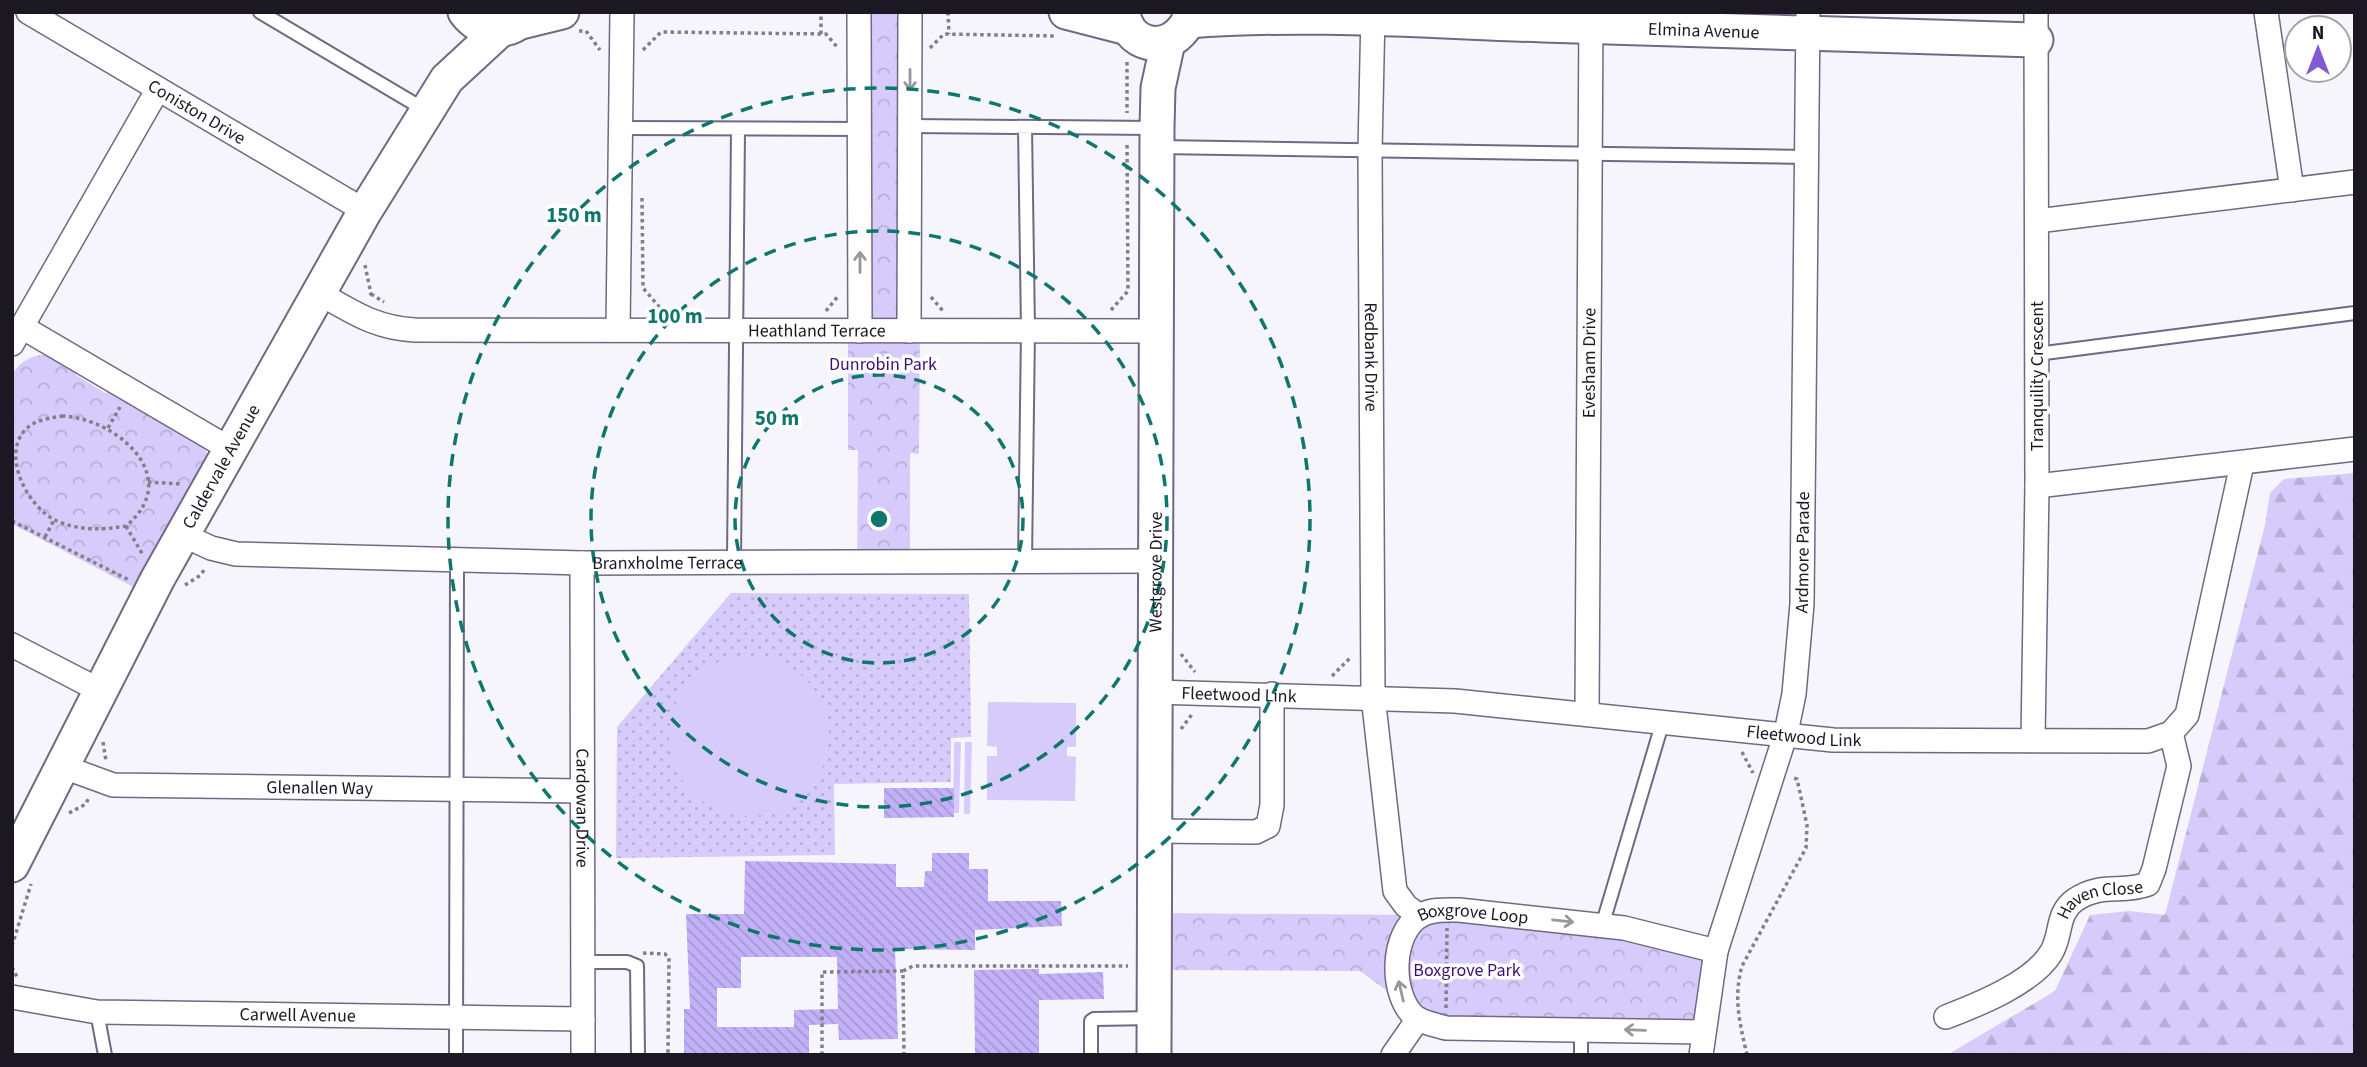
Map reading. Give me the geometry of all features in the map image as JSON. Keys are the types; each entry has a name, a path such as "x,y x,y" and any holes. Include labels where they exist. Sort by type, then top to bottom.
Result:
{"street":[{"name":"Coniston Drive","path":"28,12 365,211"},
{"path":"464,12 480,26 517,22 562,12"},
{"name":"Caldervale Avenue","path":"447,79 464,12"},
{"path":"618,329 622,12"},
{"path":"859,12 860,129 849,296 860,331"},
{"path":"909,331 920,297 910,126 910,12"},
{"name":"Elmina Avenue","path":"1066,12 1151,30 1235,15 2036,26"},
{"path":"2266,12 2292,190"},
{"name":"Redbank Drive","path":"1373,16 1370,151 1373,696 1395,891 1406,905 1420,916"},
{"name":"Evesham Drive","path":"1587,713 1591,20"},
{"name":"Caldervale Avenue","path":"12,865 99,690 149,577 183,535 365,211 425,110 447,79 517,22"},
{"name":"Ardmore Parade","path":"1702,1043 1716,951 1786,733 1794,694 1802,604 1808,24"},
{"name":"Tranquility Crescent","path":"2033,740 2037,486 2036,26"},
{"name":"Westgrove Drive","path":"1151,30 1158,88 1147,134 1156,331 1154,1055"},
{"path":"158,89 17,336 230,449"},
{"path":"2037,221 2355,183"},
{"name":"Heathland Terrace","path":"319,293 387,328 1156,331"},
{"path":"2037,486 2355,449"},
{"path":"2171,733 2187,715 2242,464"},
{"name":"Branxholme Terrace","path":"183,535 211,548 236,554 457,562 1155,561"},
{"name":"Cardowan Drive","path":"582,563 583,1055"},
{"path":"12,645 99,690"},
{"name":"Fleetwood Link","path":"1155,692 1373,696 1587,713 1833,740 2148,741 2171,733"},
{"path":"1154,831 1256,832 1268,826 1272,805 1272,694"},
{"name":"Haven Close","path":"1946,1017 1992,1000 2045,962 2053,950 2062,914 2072,901 2091,891 2110,887 2135,889 2148,884 2179,766 2171,733"},
{"name":"Glenallen Way","path":"61,766 113,785 457,792 582,791"},
{"name":"Boxgrove Loop","path":"1418,1019 1405,1006 1399,983 1400,943 1420,916 1434,910 1602,926 1716,951"},
{"name":"Carwell Avenue","path":"12,997 97,1012 583,1019"},
{"path":"1394,1055 1418,1019 1446,1028 1581,1029 1702,1043"}],"lane":[{"path":"260,12 425,110"},
{"path":"910,126 1025,127 1370,151 1806,157"},
{"path":"1025,127 1028,330 1025,561"},
{"path":"621,128 860,129"},
{"path":"734,562 738,129"},
{"path":"2037,354 2355,313"},
{"path":"456,1055 457,562"},
{"path":"1602,926 1663,721"},
{"path":"583,962 627,962 637,966 638,1055"},
{"path":"97,1012 105,1055"},
{"path":"1091,1055 1091,1021 1094,1019 1154,1018"},
{"path":"1581,1029 1581,1055"}],"path":[{"path":"821,12 821,34"},
{"path":"948,12 949,34"},
{"path":"1111,311 1128,291 1147,134 1127,62 1151,30"},
{"path":"932,48 932,61"},
{"path":"642,195 643,288 662,311 675,311"},
{"path":"813,312 826,312 849,296 838,282"},
{"path":"931,284 920,297 944,312"},
{"path":"371,294 388,304"},
{"path":"62,415 80,416 99,423 126,440 137,453 148,482 146,503 127,526 86,529 54,520 29,494 17,465 16,447 20,437 35,422 62,415"},
{"path":"148,482 190,485"},
{"path":"45,537 54,520"},
{"path":"12,521 45,537 149,577"},
{"path":"127,526 149,577"},
{"path":"1179,650 1194,673 1208,673"},
{"path":"1319,676 1333,676 1357,650 1373,651"},
{"path":"1193,715 1206,715"},
{"path":"1741,751 1757,782 1782,777 1797,779 1807,825 1806,848 1742,966 1736,988 1738,1016 1747,1055"},
{"path":"1446,1028 1447,910"},
{"path":"821,1055 821,972 904,971 913,966 1154,965"},
{"path":"904,971 904,1055"}],"green space":[{"name":"Dunrobin Park","path":"859,12 910,12 920,331 919,454 910,453 910,562 857,566 858,450 848,450 848,331"},
{"path":"50,354 77,366 76,375 105,393 115,388 140,403 141,411 173,430 178,427 191,435 201,443 207,453 209,468 141,591 12,524 12,375 19,365 28,359"},
{"path":"2355,473 2355,1055 1947,1055 2055,991 2090,915 2129,911 2165,915 2265,525 2270,493 2284,479"},
{"path":"731,593 969,594 971,737 951,738 951,782 834,784 835,855 616,858 617,727"},
{"path":"749,656 780,662 806,679 823,705 829,736 823,767 806,793 780,810 749,816 718,810 692,793 675,767 669,736 675,705 692,679 718,662"},
{"path":"988,702 1076,703 1076,747 1067,747 1067,756 1076,757 1075,801 987,800 987,756 997,756 997,747 987,746"},
{"path":"954,742 961,742 959,813 953,813"},
{"path":"965,742 972,742 970,814 964,814"},
{"name":"Boxgrove Park","path":"1434,910 1716,951 1703,1032 1446,1028 1404,1003 1360,971 1153,970 1154,913 1420,915"}],"building":[{"path":"884,788 954,788 954,817 884,818"},
{"path":"932,853 969,853 969,869 988,869 988,901 1061,901 1062,926 975,930 975,950 895,949 898,1039 839,1040 838,1024 809,1025 809,1055 684,1055 684,1009 690,1009 686,914 744,914 745,861 896,864 896,887 924,887 925,871 932,871","holes":["741,957 837,957 838,1009 794,1010 794,1027 717,1027 717,988 741,988"]},
{"path":"1039,969 1039,974 1103,972 1104,999 1039,1000 1039,1055 975,1055 974,970"}]}
